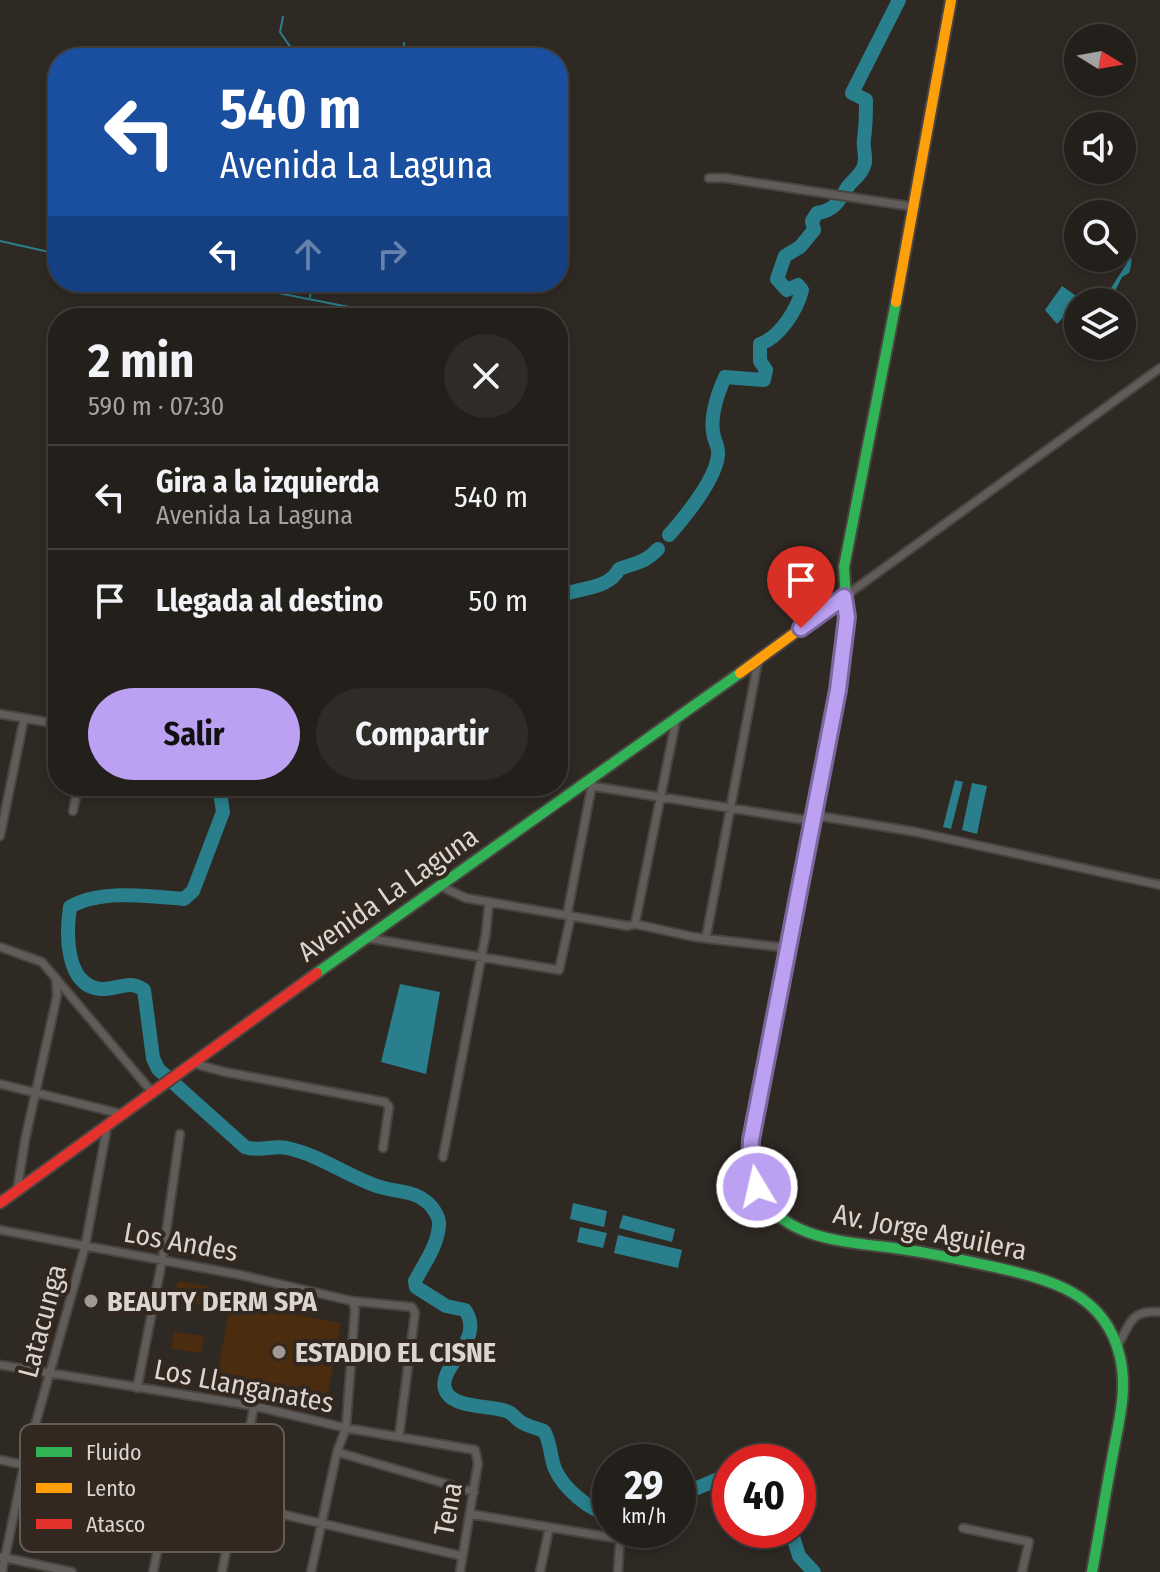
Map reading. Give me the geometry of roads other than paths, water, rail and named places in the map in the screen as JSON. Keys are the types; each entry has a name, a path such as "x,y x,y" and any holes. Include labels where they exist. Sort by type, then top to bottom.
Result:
{"street":[{"name":"Av. Jorge Aguilera","path":"951,0 915,207 844,567 847,617 838,690 751,1140 750,1165 757,1187 777,1216 812,1233 917,1251 1054,1282 1069,1289 1107,1322 1119,1343 1124,1374 1123,1396 1092,1572"},
{"path":"709,178 915,207"},
{"path":"844,597 1160,368"},
{"name":"Avenida La Laguna","path":"0,1203 440,886 590,783 844,597"},
{"path":"706,938 758,659"},
{"path":"0,714 48,723"},
{"path":"0,836 24,719"},
{"path":"635,924 676,720"},
{"path":"367,938 559,970 590,783 730,807 916,832 1160,885"},
{"path":"73,811 76,796"},
{"path":"440,886 466,898 628,926 635,924 646,929 787,948"},
{"path":"443,1157 486,933 489,902"},
{"path":"0,947 42,962 156,1089"},
{"path":"17,1191 25,1140 57,996 56,980"},
{"path":"192,1063 385,1102 389,1107 383,1148"},
{"path":"0,1084 123,1114"},
{"name":"Latacunga","path":"36,1424 85,1247 107,1127"},
{"path":"137,1388 162,1261 180,1134"},
{"name":"Los Andes","path":"1,1233 241,1275 352,1301 409,1306 415,1311 399,1436"},
{"path":"311,1572 337,1452 346,1428 355,1309 352,1301"},
{"path":"1119,1343 1137,1314 1160,1312"},
{"name":"Los Llanganates","path":"0,1365 254,1406 346,1428 478,1453"},
{"path":"251,1424 254,1406"},
{"path":"337,1452 474,1492"},
{"name":"Tena","path":"460,1572 478,1453"},
{"path":"0,1460 20,1464"},
{"name":"Latacunga","path":"2,1572 2,1558 20,1482"},
{"path":"470,1514 620,1539 618,1572"},
{"path":"284,1515 462,1556"},
{"path":"963,1528 1029,1542 1022,1572"},
{"path":"540,1572 549,1529"},
{"path":"153,1572 157,1552"},
{"path":"222,1572 226,1552"},
{"path":"2,1558 72,1572"}],"water":[{"path":"1121,272 1129,272 1122,277 1117,288 1111,288"},
{"path":"1062,286 1065,288 1064,317 1057,324 1045,310"},
{"path":"955,780 963,782 951,829 943,827"},
{"path":"972,783 987,786 977,834 962,830"},
{"path":"400,984 440,992 426,1074 381,1062"},
{"path":"573,1203 607,1211 604,1227 570,1219"},
{"path":"623,1215 675,1229 672,1242 619,1228"},
{"path":"580,1227 607,1233 603,1248 577,1242"},
{"path":"618,1235 682,1250 678,1268 614,1253"}],"waterway":[{"path":"669,535 699,497 716,465 718,450 713,414 725,377 764,380 766,370 760,361 760,344 781,329 800,298 802,290 798,285 787,290 777,279 785,256 800,247 814,230 812,221 817,213 836,204 864,166 866,100 852,93 899,0"},
{"path":"283,17 280,32 291,48"},
{"path":"404,43 404,48"},
{"path":"0,241 48,252"},
{"path":"273,292 354,308"},
{"path":"310,297 311,292"},
{"path":"568,593 608,581 619,569 644,560 658,549"},
{"path":"221,796 223,812 193,891 184,899 110,896 82,901 70,907 68,930 74,969 89,986 107,989 133,985 144,990 153,1058 158,1069 245,1147 282,1147 299,1151 377,1186 413,1194 429,1204 438,1218 438,1232 415,1281 416,1287 446,1306 465,1310 470,1321 470,1332 448,1371 445,1389 455,1400 508,1412 523,1423 544,1431 555,1469 564,1484 592,1507"},
{"path":"696,1488 712,1482"},
{"path":"797,1548 799,1556 814,1572"}],"place":[{"name":"BEAUTY DERM SPA","path":"91,1301"},
{"name":"ESTADIO EL CISNE","path":"279,1352"}]}
